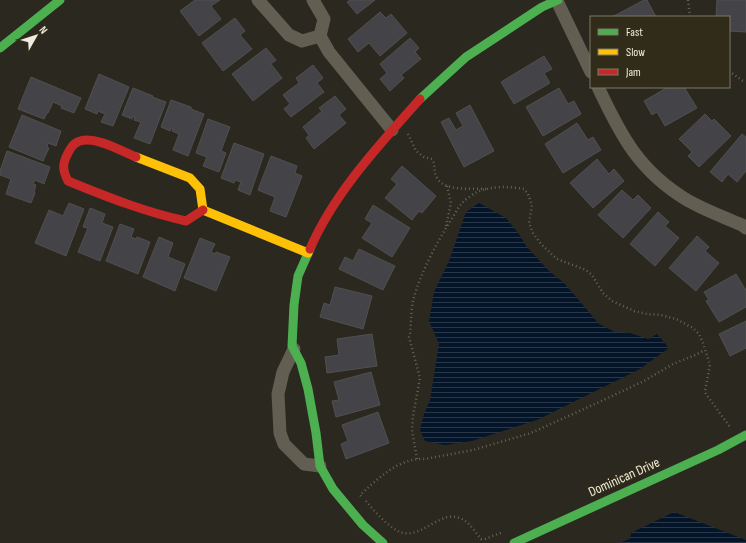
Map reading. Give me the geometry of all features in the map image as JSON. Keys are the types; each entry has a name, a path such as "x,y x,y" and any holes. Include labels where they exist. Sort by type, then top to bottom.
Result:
{"street":[{"path":"0,48 60,0"},
{"path":"258,0 289,35 302,41 320,36"},
{"path":"313,0 324,18 320,36 329,52 399,130"},
{"path":"383,543 364,525 333,489 320,466 308,389 301,363 292,346 294,305 298,276 314,238 335,204 367,159 399,130 421,97 466,57 542,7 557,0 590,70"},
{"path":"598,88 615,123 630,148 642,163 671,189 687,200 746,228"},
{"path":"94,140 190,178 200,189 203,210 186,221 164,217 85,188 68,181 63,170 66,159 72,146 79,141 94,140"},
{"path":"203,210 308,253"},
{"path":"294,349 283,372 278,394 280,433 284,444 304,464 320,466"},
{"name":"Dominican Drive","path":"514,543 718,450 746,435"}],"path":[{"path":"688,0 690,16"},
{"path":"730,72 743,81"},
{"path":"399,130 410,137 416,151 424,157 432,159 437,178 447,185 459,188 524,189 528,194 532,205 529,223 533,233 541,244 557,259 586,270 592,275 603,293 612,301 634,311 676,319 693,328 699,334 710,365 705,391 706,394 731,428"},
{"path":"446,228 450,203 447,185"},
{"path":"417,459 412,430 420,378 409,337 417,288 446,228 462,203 475,193 490,189"},
{"path":"507,530 485,539 481,539 469,524 461,518 453,517 444,518 426,528 410,533 401,532 389,525 360,495 386,471 408,461 473,450 531,433 644,381 673,364 705,350"}],"water":[{"path":"479,203 506,218 519,234 526,246 550,272 563,282 599,324 615,332 630,333 648,339 657,334 669,348 640,369 537,420 472,441 445,445 425,441 420,430 424,414 430,400 439,344 429,321 434,292 449,261 466,212"},
{"path":"674,512 746,540 746,543 618,543 630,539 631,533"}],"building":[{"path":"195,0 220,0 211,6 221,19 199,36 180,11"},
{"path":"350,0 375,0 357,14 347,2"},
{"path":"644,0 647,0 655,16 614,16"},
{"path":"717,0 746,0 746,32 730,31 730,16 716,16"},
{"path":"380,12 386,18 391,14 407,33 380,56 369,43 358,52 348,39"},
{"path":"235,18 245,31 240,35 252,49 223,71 202,43"},
{"path":"410,38 419,48 415,52 421,59 401,75 404,78 390,91 380,79 387,73 380,64"},
{"path":"266,48 276,60 271,64 282,78 253,101 232,74"},
{"path":"544,56 552,69 544,73 550,83 514,104 501,82"},
{"path":"313,65 323,78 317,83 324,92 291,117 284,109 290,104 283,95 299,83 296,78"},
{"path":"99,74 129,87 113,126 101,122 105,114 98,111 97,114 85,109"},
{"path":"31,77 81,98 74,113 61,108 62,106 53,102 44,119 18,109"},
{"path":"133,88 166,102 150,144 134,138 141,122 134,120 135,117 133,116 132,119 122,115"},
{"path":"559,88 568,104 574,101 581,114 543,136 526,107"},
{"path":"666,88 685,88 697,108 665,126 657,112 652,115 644,101"},
{"path":"335,96 346,109 339,115 346,123 314,149 306,138 309,135 303,127 322,111 319,108"},
{"path":"171,100 191,107 191,109 204,114 188,156 173,150 179,134 172,131 173,129 171,128 170,131 161,127"},
{"path":"470,105 494,151 464,167 441,122 449,118 456,130 463,126 456,113"},
{"path":"705,114 712,121 714,119 731,136 699,167 688,156 692,152 679,139"},
{"path":"22,115 61,131 56,146 48,143 47,147 49,148 43,161 9,147"},
{"path":"208,119 230,127 221,151 226,153 219,172 203,166 207,157 196,153"},
{"path":"577,123 588,140 593,137 601,150 563,173 545,144"},
{"path":"742,134 746,137 746,171 737,182 728,174 722,182 710,172"},
{"path":"234,143 264,154 250,195 238,190 241,182 235,180 234,183 221,178"},
{"path":"7,151 50,167 44,184 35,180 33,184 36,185 35,193 31,203 6,194 11,179 0,175 0,171"},
{"path":"271,156 297,166 295,173 302,176 286,217 270,211 275,197 258,190"},
{"path":"597,159 609,174 614,169 624,181 593,208 570,183"},
{"path":"402,166 436,196 422,213 419,211 412,220 385,198 397,184 391,179"},
{"path":"622,190 633,200 638,195 651,208 623,238 598,215"},
{"path":"69,203 84,209 66,256 35,243 49,210 63,216"},
{"path":"373,205 410,228 392,257 362,238 372,223 365,219"},
{"path":"90,208 105,214 102,223 113,227 100,261 78,252 88,228 83,227"},
{"path":"658,212 669,222 665,226 679,238 655,266 630,244"},
{"path":"120,224 134,229 131,237 136,239 137,237 150,242 138,274 106,261"},
{"path":"697,236 709,247 705,251 719,263 696,291 669,268"},
{"path":"159,237 173,243 168,257 185,264 175,291 143,277"},
{"path":"200,238 215,244 211,252 215,254 216,252 230,257 216,291 184,278"},
{"path":"359,249 395,266 383,290 339,269 345,257 353,261"},
{"path":"736,274 746,289 746,307 719,322 706,301 709,300 704,292"},
{"path":"335,287 372,296 363,329 320,317 324,303 330,305"},
{"path":"746,321 746,348 730,356 719,334"},
{"path":"372,334 377,366 327,373 325,357 339,355 337,339"},
{"path":"371,372 380,405 336,417 332,401 339,400 334,382"},
{"path":"378,412 389,443 346,459 341,444 348,441 342,425"}],"traffic: fast":[{"path":"0,48 60,0"},
{"path":"420,99 466,57 542,7 558,0"},
{"path":"310,249 298,276 294,305 292,346 301,363 308,389 320,466 333,489 363,525 383,543"},
{"path":"514,543 718,450 746,435"}],"traffic: slow":[{"path":"136,157 190,178 200,189 203,210 308,253"}],"traffic: jam":[{"path":"310,249 320,228 345,189 374,151 420,99"},
{"path":"136,157 101,142 86,140 80,141 74,145 68,153 64,162 64,171 68,181 141,209 186,221 203,210"}]}
